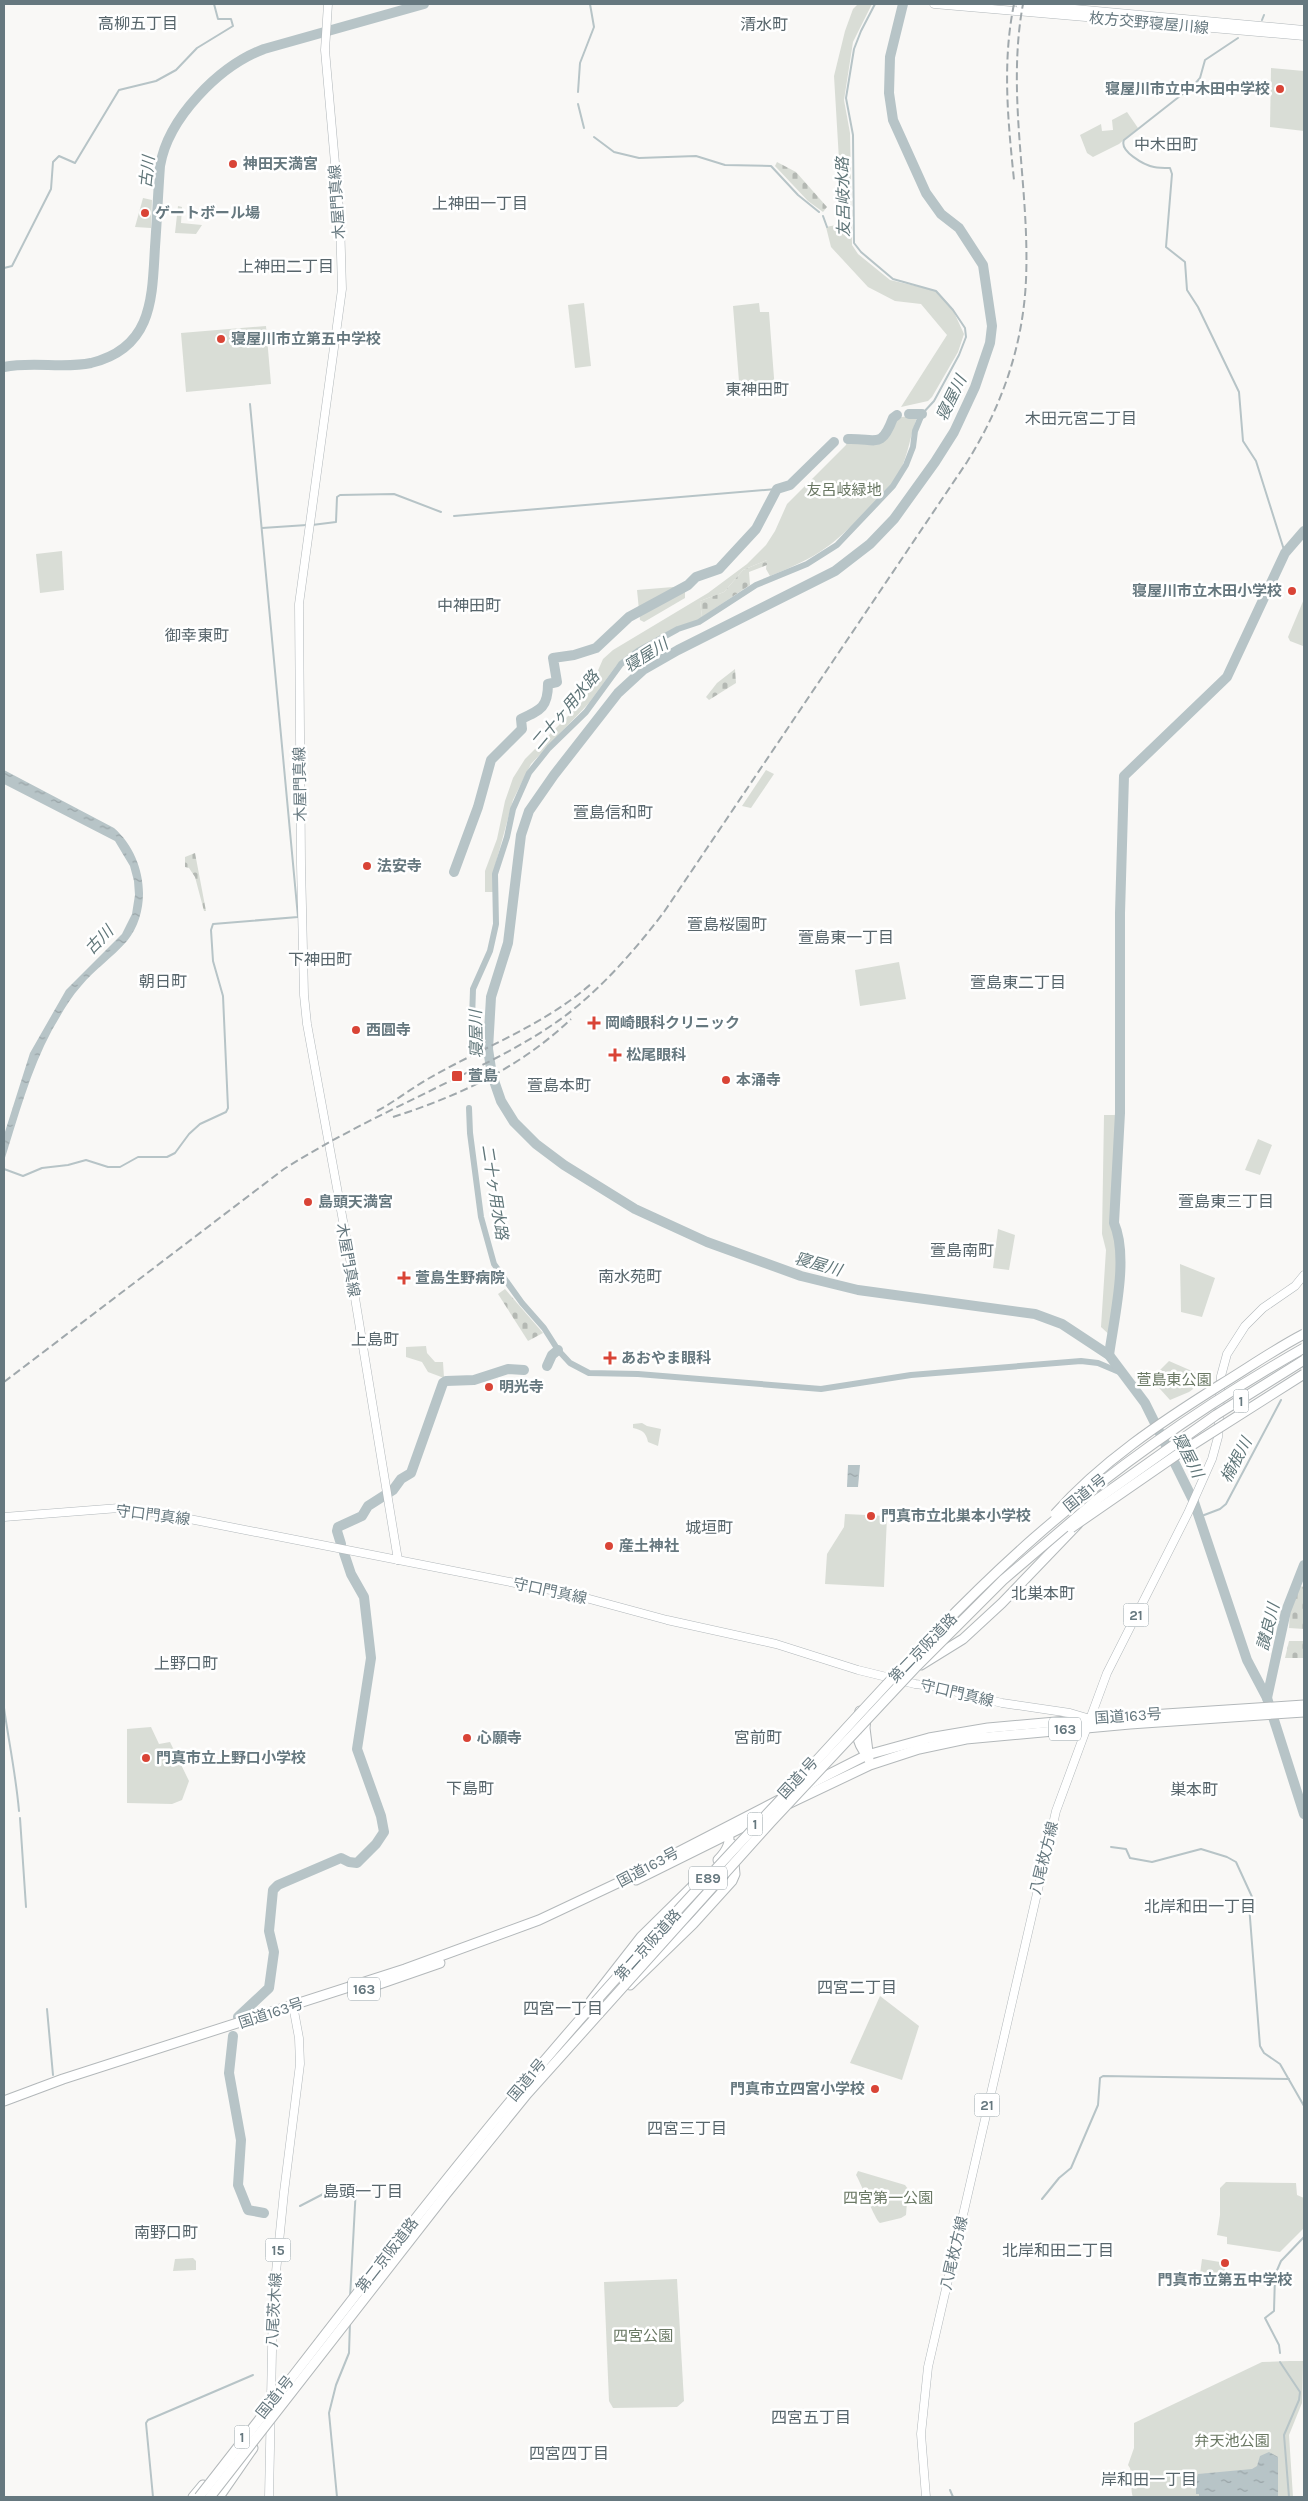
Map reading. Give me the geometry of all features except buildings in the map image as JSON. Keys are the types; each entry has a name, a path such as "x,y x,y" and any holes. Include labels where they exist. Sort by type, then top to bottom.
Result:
{"highway":[{"path":"1032,1540 1072,1495 1120,1454 1182,1408 1304,1334"},
{"name":"国道1号","path":"193,2497 520,2088 709,1874 912,1656 1010,1558 1087,1490 1220,1397 1304,1347"},
{"name":"第二京阪道路","path":"199,2497 440,2187 585,2014 710,1876 913,1658 996,1572 1092,1489 1159,1440 1304,1347"},
{"name":"国道1号","path":"219,2497 270,2422 529,2095 772,1823 918,1668 1005,1582 1104,1496 1178,1442 1304,1361"},
{"name":"第二京阪道路","path":"210,2497 446,2194 527,2094 838,1750 917,1666 1022,1564 1099,1498 1142,1465 1216,1415 1304,1361"},
{"path":"1022,1564 1178,1454 1304,1374"},
{"path":"893,1678 963,1639 1104,1496"},
{"path":"870,1765 865,1728 866,1716 893,1678 936,1629 1000,1563 1010,1558"},
{"name":"国道163号","path":"1287,1710 1304,1706"},
{"name":"国道163号","path":"728,1830 870,1765 919,1749 966,1739 1088,1723 1262,1711 1287,1710 1304,1712"},
{"name":"国道163号","path":"4,2101 72,2076 396,1979 541,1924 728,1830 868,1755 928,1738 988,1728 1064,1717 1088,1723"},
{"path":"628,1986 693,1924 732,1882 735,1874 735,1861 728,1830"},
{"path":"520,2088 641,1937 724,1854 729,1843 728,1830"},
{"name":"国道163号","path":"4,2107 63,2084 295,2008"}],"main road":[{"name":"木屋門真線","path":"328,4 326,38 340,220 342,289 299,613 304,995 321,1110 354,1281 355,1302 398,1560"},
{"name":"枚方交野寝屋川線","path":"934,4 1304,36"},
{"name":"枚方交野寝屋川線","path":"1020,4 1304,30"},
{"name":"八尾枚方線","path":"926,2497 921,2434 928,2366 1040,1871 1056,1811 1107,1673 1188,1513 1216,1447 1223,1364 1232,1343 1263,1308 1288,1291 1304,1275"},
{"name":"守口門真線","path":"4,1517 131,1509 164,1514 571,1594 667,1620 776,1644 858,1670 1064,1717"},
{"name":"八尾茨木線","path":"269,2497 271,2348 279,2236 300,2064 295,2008"}],"green space":[{"path":"858,4 872,4 853,42 844,100 850,133 852,245 858,254 890,280 937,291 952,308 964,334 958,352 932,397 928,401 901,407 947,335 921,304 895,301 868,287 831,247 826,227 841,224 834,76 845,31 853,9"},
{"path":"1271,68 1304,71 1304,131 1270,127"},
{"path":"1127,112 1138,128 1119,144 1093,157 1087,153 1080,135 1101,124 1102,131 1113,130 1112,120"},
{"path":"777,162 796,172 827,207 823,212 808,201 775,166"},
{"name":"ゲートボール場","path":"143,198 152,200 151,228 135,227"},
{"path":"178,206 182,207 181,223 202,225 196,234 175,233"},
{"path":"584,303 591,366 575,368 568,305"},
{"path":"759,303 760,312 769,312 775,391 740,394 733,306"},
{"path":"266,326 271,384 186,392 181,333"},
{"name":"友呂岐緑地","path":"918,415 905,459 896,478 846,532 824,549 801,563 770,576 766,569 767,560 743,570 724,592 700,601 702,617 699,620 675,628 623,659 616,666 589,703 531,764 513,800 494,870 493,892 485,892 485,871 497,839 505,801 513,778 525,759 586,698 603,659 613,650 708,593 747,564 766,545 775,531 787,504 846,445 848,439 881,440 894,418"},
{"path":"62,551 64,590 40,593 36,554"},
{"path":"767,560 767,565 749,572 750,585 702,617 700,601 724,592 743,570"},
{"path":"685,586 685,598 644,622 640,620 637,590"},
{"path":"1304,599 1303,646 1290,641 1288,637"},
{"path":"735,669 736,683 709,700 706,697 717,683"},
{"path":"766,770 774,774 751,808 742,806"},
{"path":"195,853 206,911 204,911 195,877 189,868 185,867 185,857"},
{"path":"899,962 906,999 860,1006 855,970"},
{"path":"1104,1115 1121,1115 1116,1214 1117,1226 1123,1239 1114,1339 1101,1327 1106,1250 1102,1234"},
{"path":"1258,1139 1272,1145 1260,1175 1245,1170"},
{"path":"998,1229 1015,1235 1009,1270 993,1268"},
{"path":"1180,1264 1215,1278 1202,1317 1181,1312"},
{"path":"505,1289 543,1333 528,1341 498,1294"},
{"path":"426,1346 427,1353 435,1362 443,1362 444,1378 428,1372 422,1362 406,1357 406,1347"},
{"name":"萱島東公園","path":"1169,1361 1208,1378 1189,1392 1170,1400 1151,1379"},
{"path":"642,1423 661,1429 658,1446 648,1442 643,1432 633,1428 633,1424"},
{"path":"845,1514 887,1516 884,1587 825,1584 827,1554 844,1527"},
{"path":"1300,1586 1304,1587 1304,1629 1289,1628 1290,1610"},
{"path":"1289,1641 1304,1641 1304,1658 1285,1658"},
{"path":"151,1727 159,1744 170,1742 189,1781 182,1800 172,1804 127,1803 127,1729"},
{"path":"880,1996 919,2026 902,2080 850,2063"},
{"name":"四宮第一公園","path":"858,2171 905,2185 908,2189 906,2215 880,2223 856,2175"},
{"path":"1226,2182 1296,2183 1297,2195 1304,2198 1304,2228 1280,2252 1227,2244 1227,2237 1217,2235 1220,2215 1220,2188"},
{"path":"193,2258 196,2261 196,2270 173,2271 175,2259"},
{"path":"1202,2259 1226,2263 1222,2286 1199,2282"},
{"name":"四宮公園","path":"677,2279 684,2401 677,2407 613,2408 609,2401 604,2282"},
{"name":"弁天池公園","path":"1303,2361 1302,2403 1289,2435 1293,2497 1133,2497 1131,2472 1128,2465 1134,2448 1134,2423 1262,2362"}],"water":[{"path":"4,770 114,828 125,839 133,852 139,867 143,897 141,913 127,941 77,991 52,1030 31,1078 4,1161 4,1135 30,1053 66,990 122,934 132,914 135,895 130,866 115,841 4,784"},
{"path":"848,1465 860,1465 858,1487 847,1487"},
{"path":"1269,2452 1278,2457 1278,2497 1199,2497 1199,2494 1196,2494 1198,2474 1252,2469 1257,2466 1260,2456"}],"waterway":[{"path":"4,268 12,266 51,189 53,162 59,156 75,163 119,90 156,81 176,70 197,48 233,26 231,19 218,19 214,4"},
{"name":"古川","path":"4,367 91,363 111,356 127,346 138,333 150,302 160,166 165,148 173,130 185,112 213,81 247,57 264,49 424,4"},
{"path":"578,92 580,63 594,27 590,4"},
{"name":"友呂岐水路","path":"875,4 854,49 846,98 853,135 854,243 861,252 893,279 936,291 953,310 965,328 966,337 959,355 934,401 922,414"},
{"name":"寝屋川","path":"903,4 890,57 889,93 893,120 926,193 941,214 959,228 983,265 992,326 990,343 975,387 954,432 935,462 894,519 870,544 835,571 678,650 643,670 618,693 554,775 529,811 521,835 508,943 491,997 488,1049 492,1075 501,1101 514,1122 536,1144 564,1165 635,1209 707,1242 801,1276 858,1290 1035,1314 1062,1324 1109,1355 1145,1403 1194,1502 1247,1660 1267,1698 1304,1814"},
{"path":"1262,20 1264,15"},
{"path":"1238,38 1205,60 1200,78 1194,85 1124,140 1123,144 1133,157 1144,163 1154,167 1170,168 1172,174 1166,247 1185,262 1187,290 1198,307 1239,392 1243,441 1256,461 1285,553"},
{"path":"578,104 584,128"},
{"path":"594,137 614,152 639,158 696,156 725,165 771,166 798,195 819,212"},
{"path":"823,216 827,227"},
{"path":"4,1169 23,1176 42,1168 68,1165 86,1160 108,1167 120,1167 138,1157 167,1157 175,1153 189,1134 200,1124 226,1112 228,1108 223,996 213,961 211,930 213,924 298,917 250,404"},
{"path":"909,414 922,414"},
{"name":"二十ヶ用水路","path":"471,1050 473,989 490,951 496,924 495,874 507,837 513,809 529,773 549,748 586,712 621,664 638,651 678,629 699,622 756,585 807,564 837,545 893,486 906,465 913,447 915,431 922,414"},
{"path":"848,439 876,440 881,438 885,435 893,418 897,415"},
{"path":"454,872 478,807 491,760 522,729 521,719 542,707 547,698 548,684 557,682 553,658 574,655 596,648 629,617 688,585 696,577 719,569 756,529 777,489 790,485 834,442"},
{"path":"454,516 777,489"},
{"path":"312,525 336,522 337,497 340,495 394,494 441,512"},
{"path":"262,528 307,525"},
{"path":"1109,1355 1117,1306 1120,1270 1118,1237 1114,1223 1120,1113 1120,913 1124,776 1227,677 1285,553 1304,531"},
{"path":"469,1108 470,1133 481,1217 494,1264 522,1303 544,1328 558,1350 570,1363 589,1373 638,1374 821,1389 911,1375 1081,1361 1098,1363 1124,1374"},
{"path":"547,1366 552,1355 558,1350"},
{"path":"341,1544 337,1531 338,1527 362,1516 368,1506 393,1490 401,1479 411,1473 443,1383 446,1381 474,1380 508,1369 524,1370"},
{"name":"楠根川","path":"1199,1517 1220,1509 1226,1504 1281,1400"},
{"path":"238,2017 269,1988 274,1952 269,1931 273,1890 278,1885 341,1858 357,1863 376,1844 384,1832 381,1816 357,1749 371,1658 364,1597 351,1574 344,1553"},
{"name":"讃良川","path":"1267,1698 1286,1611 1304,1565"},
{"path":"4,1708 19,1811"},
{"path":"20,1818 26,1907"},
{"path":"1111,1847 1126,1849 1130,1858 1152,1862 1201,1849 1227,1857 1236,1862 1253,1899 1249,1905 1260,2046 1264,2053 1280,2064 1304,2106"},
{"path":"47,2009 53,2075"},
{"path":"233,2036 229,2073 241,2140 238,2185 248,2210 264,2213"},
{"path":"1042,2199 1059,2178 1071,2168 1098,2105 1100,2078 1103,2076 1289,2079"},
{"path":"300,2206 325,2193 356,2187 350,2298"},
{"path":"1280,2353 1279,2345 1265,2318 1274,2311 1275,2275 1281,2261 1304,2237"},
{"path":"337,2497 329,2413 336,2385 349,2353 350,2322"},
{"path":"1280,2362 1300,2392 1299,2400 1284,2435 1289,2497"},
{"path":"153,2497 146,2423 148,2420 253,2375"},
{"path":"950,2490 953,2497"}],"railway":[{"path":"1014,4 1010,26 1007,70 1008,114 1014,180"},
{"path":"4,1382 284,1169 347,1132 512,1050 565,1016 618,967 664,912 967,462 991,419 1009,375 1020,328 1026,280 1025,211 1017,73 1018,38 1023,4"},
{"path":"377,1111 447,1068 511,1036 553,1012 591,984"},
{"path":"393,1117 442,1100 510,1066 552,1036 571,1019"}],"place":[{"name":"寝屋川市立中木田中学校","path":"1280,89"},
{"name":"神田天満宮","path":"233,164"},
{"name":"ゲートボール場","path":"145,213"},
{"name":"寝屋川市立第五中学校","path":"221,339"},
{"name":"寝屋川市立木田小学校","path":"1292,591"},
{"name":"法安寺","path":"367,866"},
{"name":"岡崎眼科クリニック","path":"594,1023"},
{"name":"西圓寺","path":"356,1030"},
{"name":"松尾眼科","path":"615,1055"},
{"name":"萱島","path":"457,1076"},
{"name":"本涌寺","path":"726,1080"},
{"name":"島頭天満宮","path":"308,1202"},
{"name":"萱島生野病院","path":"404,1278"},
{"name":"あおやま眼科","path":"610,1358"},
{"name":"明光寺","path":"489,1387"},
{"name":"門真市立北巣本小学校","path":"871,1516"},
{"name":"産土神社","path":"609,1546"},
{"name":"心願寺","path":"467,1738"},
{"name":"門真市立上野口小学校","path":"146,1758"},
{"name":"門真市立四宮小学校","path":"875,2089"},
{"name":"門真市立第五中学校","path":"1225,2263"}],"district":[{"name":"高柳五丁目","path":"138,23"},
{"name":"清水町","path":"764,24"},
{"name":"中木田町","path":"1166,144"},
{"name":"上神田一丁目","path":"480,203"},
{"name":"上神田二丁目","path":"286,266"},
{"name":"東神田町","path":"757,389"},
{"name":"木田元宮二丁目","path":"1081,418"},
{"name":"中神田町","path":"469,605"},
{"name":"御幸東町","path":"197,635"},
{"name":"萱島信和町","path":"613,812"},
{"name":"萱島桜園町","path":"727,924"},
{"name":"萱島東一丁目","path":"846,937"},
{"name":"下神田町","path":"320,959"},
{"name":"朝日町","path":"163,981"},
{"name":"萱島東二丁目","path":"1018,982"},
{"name":"萱島本町","path":"559,1085"},
{"name":"萱島東三丁目","path":"1226,1201"},
{"name":"萱島南町","path":"962,1250"},
{"name":"南水苑町","path":"630,1276"},
{"name":"上島町","path":"375,1339"},
{"name":"城垣町","path":"709,1527"},
{"name":"北巣本町","path":"1043,1593"},
{"name":"上野口町","path":"186,1663"},
{"name":"宮前町","path":"758,1737"},
{"name":"下島町","path":"470,1788"},
{"name":"巣本町","path":"1194,1789"},
{"name":"北岸和田一丁目","path":"1200,1906"},
{"name":"四宮二丁目","path":"857,1987"},
{"name":"四宮一丁目","path":"563,2008"},
{"name":"四宮三丁目","path":"687,2128"},
{"name":"島頭一丁目","path":"363,2191"},
{"name":"南野口町","path":"166,2232"},
{"name":"北岸和田二丁目","path":"1058,2250"},
{"name":"四宮五丁目","path":"811,2417"},
{"name":"四宮四丁目","path":"569,2453"},
{"name":"岸和田一丁目","path":"1149,2479"}]}
